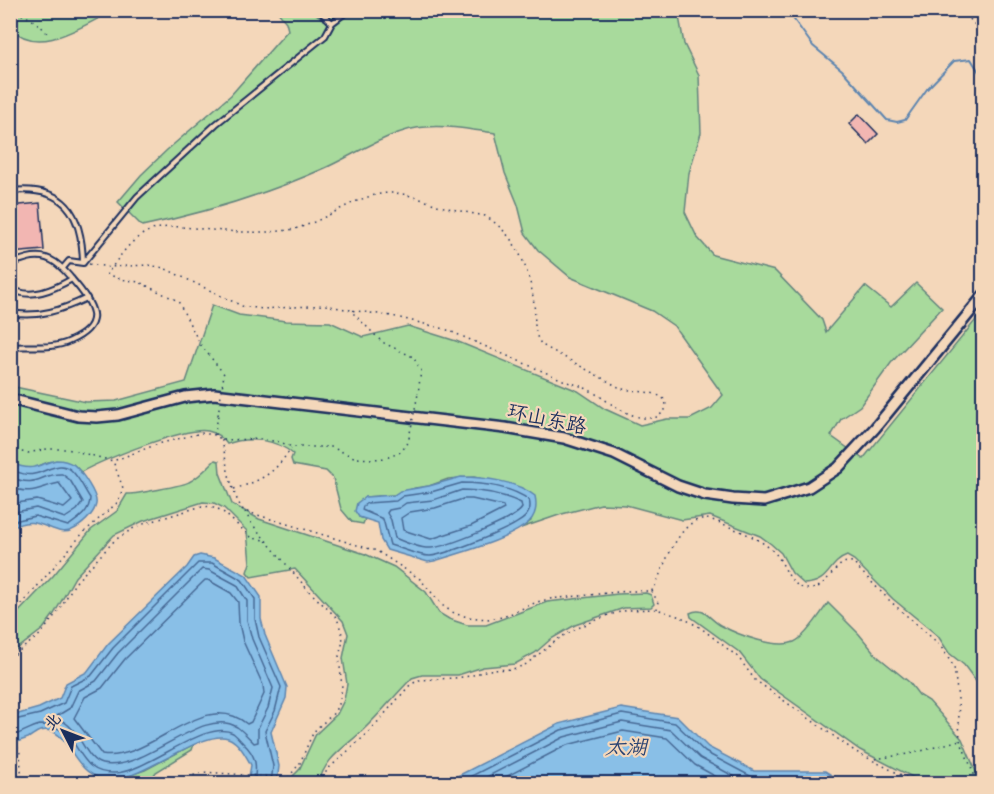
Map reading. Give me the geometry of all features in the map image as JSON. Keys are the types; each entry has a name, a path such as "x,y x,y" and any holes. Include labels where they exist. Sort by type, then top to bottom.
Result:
{"street":[{"name":"环山东路","path":"10,399 78,416 97,417 118,415 185,397 214,394 505,428 564,438 614,454 678,486 705,495 764,501 809,487 838,468 875,428 984,295"}],"lane":[{"path":"319,10 332,23"},
{"path":"82,263 137,196 216,124 326,36 332,23 349,10"},
{"path":"10,191 29,189 44,192 62,200 79,227 82,263"},
{"path":"10,264 38,256 50,258 63,268 91,303 94,314 92,324 69,342 47,347 10,347"},
{"path":"63,268 69,261 82,263"},
{"path":"10,288 16,292 29,294 46,291 72,279"},
{"path":"10,313 38,315 64,309 87,298"}],"path":[{"path":"962,10 976,26"},
{"path":"10,11 20,13 47,33"},
{"path":"82,263 113,266 148,265 164,268 242,306 264,309 325,305 392,316 445,329 570,383 583,385 625,411 644,418 658,417 665,410 666,402 662,397 652,393 622,389 542,345 536,338 534,303 523,258 498,223 485,216 395,193 376,194 293,229 211,230 190,226 152,230 127,247 113,266 106,274 139,282 178,301 200,344 224,374 214,435"},
{"path":"10,450 28,453 47,449 67,449 113,462 158,444 201,433 214,435 222,440 260,439 280,442 292,447 331,447 356,458 386,458 399,453 407,445 409,438 421,370 413,357 382,342 350,310"},
{"path":"171,783 203,772 288,778 300,763 316,729 332,715 339,704 342,688 339,656 343,641 337,618 308,590 238,504 222,440"},
{"path":"234,489 257,482 269,475 292,447"},
{"path":"10,618 83,533 118,502 123,488 113,462"},
{"path":"11,657 41,634 55,617 75,583 114,540 136,526 202,507 214,507 222,511 252,538 266,540"},
{"path":"244,511 376,551 420,579 444,607 456,614 487,619 503,616 537,602 628,591 651,591 681,534 690,524 700,519 722,524 750,535 767,545 801,588 817,587 824,583 842,563 852,562 890,601 939,644 954,667 960,740 978,783"},
{"path":"651,591 658,603 657,609"},
{"path":"323,783 328,769 368,733 410,685 419,680 454,678 488,670 513,669 525,665 561,637 582,626 628,610 657,609 683,618 700,628 738,657 755,680 856,752 920,783"},
{"path":"10,730 23,770 22,783"},
{"path":"874,759 914,753 960,740"}],"green space":[{"path":"340,10 678,11 684,44 699,75 701,133 689,173 685,212 697,237 713,255 775,271 822,320 826,332 865,286 891,307 916,283 942,308 891,363 860,406 841,419 831,436 863,459 983,311 983,691 964,665 949,653 938,636 893,599 854,560 847,556 836,563 824,577 813,583 804,584 792,573 781,553 760,536 710,516 682,520 626,505 601,504 521,528 531,521 524,489 474,477 448,479 394,495 365,497 359,517 365,519 363,524 352,522 341,509 333,478 326,471 293,465 291,459 293,454 270,442 244,440 227,444 219,436 208,431 197,431 164,439 125,452 81,472 73,464 48,462 25,469 11,463 10,386 86,402 116,401 186,382 212,305 239,315 286,321 330,322 363,337 408,326 456,341 578,391 605,409 640,425 667,419 690,419 712,408 723,395 674,326 652,311 570,277 538,250 525,233 518,205 505,173 495,133 443,127 426,127 401,132 325,168 258,194 212,209 142,226 118,202 167,150 231,95 288,30 286,22 277,11 312,11 324,20"},
{"path":"10,11 113,11 62,36 35,40 22,36 11,28"},
{"path":"215,460 219,461 220,473 232,504 259,519 365,554 394,567 426,592 439,613 467,625 486,625 547,602 618,594 646,593 651,595 654,604 651,607 624,608 575,625 515,664 483,667 458,675 422,675 412,678 369,724 336,754 326,767 319,783 277,783 277,781 288,781 299,770 316,734 337,714 344,700 347,684 343,658 348,634 343,621 295,569 251,577 247,572 250,563 247,531 224,508 214,503 203,502 143,521 114,535 75,577 43,629 13,652 11,651 11,620 53,576 91,530 117,511 127,494 193,480"},
{"path":"828,603 877,656 909,682 919,695 929,701 962,739 981,783 924,783 860,750 760,679 739,652 691,617 690,613 703,612 719,625 747,637 787,644 803,636"},
{"path":"194,744 192,750 156,772 155,783 99,783 95,777 117,779 145,770"}],"water":[{"path":"56,460 72,464 85,478 96,500 93,512 79,526 66,532 29,522 11,529 11,463 30,468"},
{"path":"461,477 509,483 528,491 535,496 535,513 521,528 497,540 428,562 387,550 381,540 378,523 359,517 355,511 357,503 365,497 394,495 400,491"},
{"path":"200,555 214,558 246,575 261,597 261,619 265,635 287,687 286,698 271,732 279,766 277,783 248,783 251,765 239,746 228,738 218,737 205,740 143,770 116,779 101,778 89,772 59,736 51,731 40,731 11,744 11,716 39,708 60,698 66,683 87,672 108,644 187,567 194,557"},
{"name":"太湖","path":"621,708 678,717 708,747 754,771 825,771 844,783 444,783 559,724"}],"building":[{"path":"859,114 878,134 868,144 849,124"},
{"path":"40,203 44,250 10,253 10,206"}],"waterway":[{"path":"787,10 813,46 842,70 887,120 897,122 905,120 927,89 954,61 971,59 984,80"}]}
